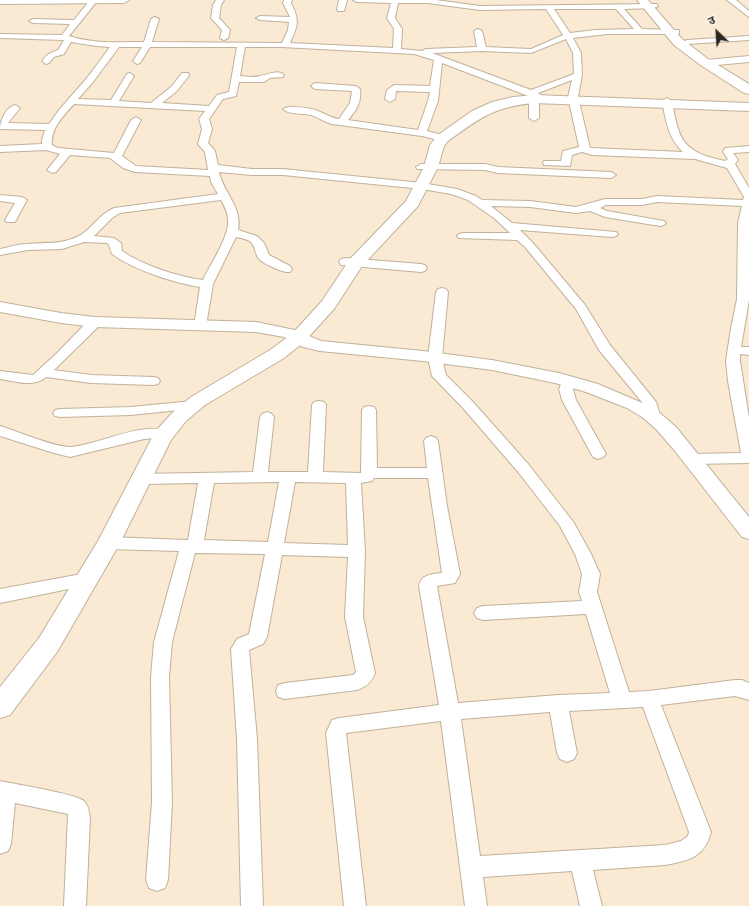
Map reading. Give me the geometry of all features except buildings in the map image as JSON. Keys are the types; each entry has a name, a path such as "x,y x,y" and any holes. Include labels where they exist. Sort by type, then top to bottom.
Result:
{"main road":[{"path":"0,1 124,0"},
{"path":"648,3 672,32 709,63 749,90"},
{"path":"672,32 687,42 709,63 749,84"},
{"path":"0,707 48,644 108,543 140,479 165,434 179,417 193,405 277,354 294,335 328,305 351,263 401,217 413,203 417,185 440,137 471,118 497,105 536,96 749,107"},
{"path":"667,103 749,103"}],"street":[{"path":"46,61 51,54 61,52 66,38 76,22 94,0"},
{"path":"220,0 217,5 215,18 226,30 224,38"},
{"path":"284,46 292,30 294,20 293,12 287,3 288,0"},
{"path":"342,9 343,0"},
{"path":"357,0 395,2 420,1 480,8 549,8 597,3 618,6 648,3"},
{"path":"731,0 749,15"},
{"path":"395,2 391,18 398,29 397,50"},
{"path":"618,6 640,32"},
{"path":"549,8 568,36 577,53 578,75 574,99 584,149"},
{"path":"738,15 749,15"},
{"path":"260,18 294,20"},
{"path":"136,61 147,45 155,19"},
{"path":"33,22 76,22"},
{"path":"478,31 482,49"},
{"path":"0,36 66,38 85,43 116,45 328,47 419,52 482,49 531,51 539,49 556,39 568,36 640,32 672,32"},
{"path":"328,47 330,38"},
{"path":"687,42 749,38"},
{"path":"47,147 46,142 52,127 92,78 116,45"},
{"path":"200,326 207,284 232,232 234,223 232,211 223,197 214,171 210,150 203,144 207,129 204,119 220,96 233,94 241,46"},
{"path":"419,52 536,96 578,75"},
{"path":"422,133 433,101 438,59"},
{"path":"709,63 749,59"},
{"path":"153,106 174,89 185,75"},
{"path":"236,79 264,79 267,76 280,75"},
{"path":"113,104 130,76"},
{"path":"315,86 356,89 356,101 342,122"},
{"path":"390,99 391,90 394,88 435,89"},
{"path":"534,118 536,96"},
{"path":"73,101 210,109"},
{"path":"667,103 676,140 680,145 696,156 709,161 727,164 732,168 748,199 744,223 746,299 734,350 733,361 735,381 749,457 692,459"},
{"path":"1,126 16,108"},
{"path":"288,109 316,113 328,120 422,133 440,137"},
{"path":"116,156 120,152 136,120"},
{"path":"1,126 52,127"},
{"path":"0,149 47,147 56,150 116,156 126,166 135,169 283,172 417,185 463,194 480,203 510,226 521,237 581,308 604,347 646,398 654,418"},
{"path":"546,163 566,164 567,153 584,149 587,152 696,156"},
{"path":"727,164 733,160 728,152 729,150 749,149"},
{"path":"52,170 68,151"},
{"path":"426,167 484,167 498,170 611,175"},
{"path":"0,252 28,247 61,246 84,239 89,236 108,215 118,210 223,197"},
{"path":"0,198 22,200 11,220"},
{"path":"480,203 530,204 576,210 605,202 642,202 657,199 748,199"},
{"path":"592,206 597,211 605,214 660,223"},
{"path":"510,226 612,234"},
{"path":"232,232 253,238 258,243 264,257 286,269"},
{"path":"463,236 521,237"},
{"path":"84,239 113,241 116,252 126,259 178,279 207,284"},
{"path":"351,263 421,268"},
{"path":"442,292 435,358 437,371 442,380 468,405 504,445 566,523 583,554 591,574 588,592 622,700"},
{"path":"0,306 61,318 95,322 256,327 294,335 309,343 320,346 435,358 526,372 569,381 610,394 634,405 654,418 672,434 749,532"},
{"path":"0,375 32,379 37,378 61,358 95,322"},
{"path":"734,350 749,351"},
{"path":"44,373 91,379 153,382"},
{"path":"569,381 566,389 569,400 598,454"},
{"path":"60,413 131,411 193,405"},
{"path":"315,477 319,405"},
{"path":"286,691 357,682 365,676 366,673 354,617 361,476 368,410"},
{"path":"260,477 267,417"},
{"path":"0,431 59,450 70,452 144,434 165,434"},
{"path":"431,441 439,506 451,574 449,578 428,582 428,586 450,712 476,906"},
{"path":"140,479 315,477 435,473"},
{"path":"252,906 247,739 240,649 243,644 257,639 258,637 288,477"},
{"path":"157,880 162,802 160,677 164,642 191,547 207,478"},
{"path":"108,543 191,547 357,551"},
{"path":"0,596 87,579"},
{"path":"483,613 592,607"},
{"path":"355,906 336,733 337,729 344,725 450,712 558,703 649,698 735,688 742,688 749,692"},
{"path":"471,867 665,855 683,852 695,845 699,840 700,832 649,698"},
{"path":"558,703 568,753"},
{"path":"0,844 3,791 74,806 78,809 79,819 74,906"},
{"path":"580,860 591,906"}]}
